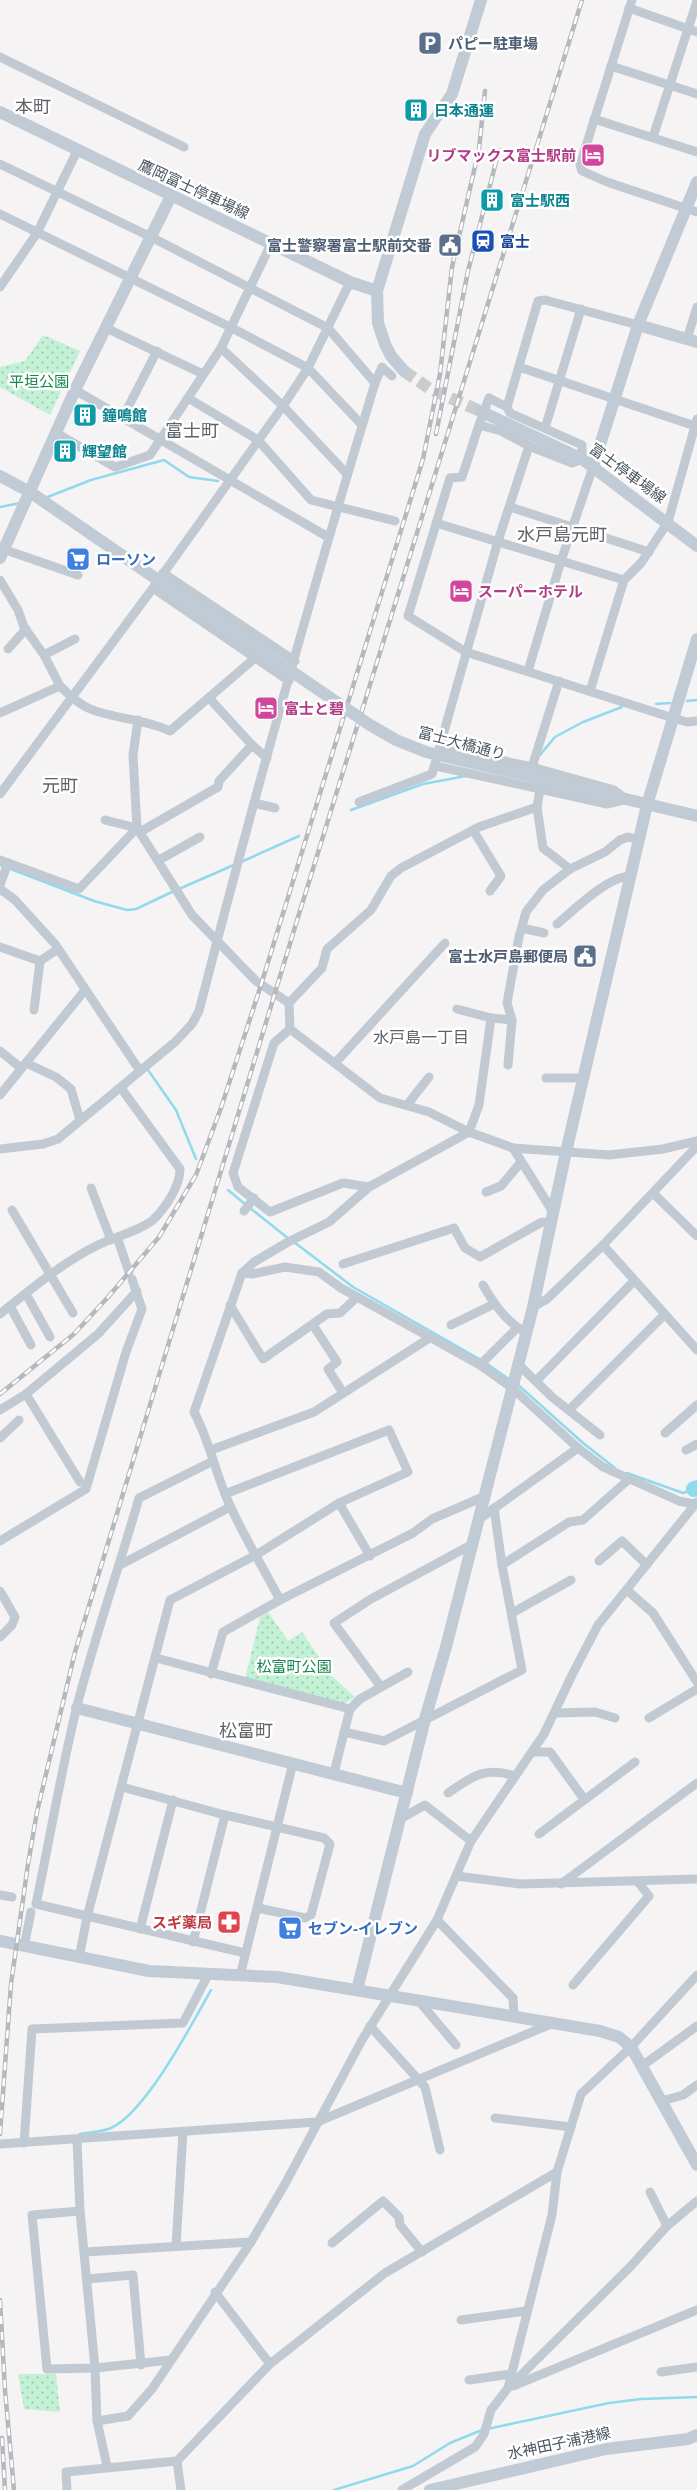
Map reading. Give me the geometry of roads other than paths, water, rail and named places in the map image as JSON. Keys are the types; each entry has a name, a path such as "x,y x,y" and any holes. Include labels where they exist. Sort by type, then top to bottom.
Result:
{"street":[{"path":"398,374 378,323 376,291 425,134 452,94 481,0"},
{"path":"653,138 686,29 697,1"},
{"path":"691,210 607,182 582,171 580,164 630,4 697,32"},
{"path":"0,57 184,147"},
{"path":"612,66 697,94"},
{"name":"鷹岡富士停車場線","path":"0,112 350,282 376,291"},
{"path":"594,119 697,152"},
{"path":"0,287 37,233 77,151"},
{"path":"0,164 151,237 328,328 375,383"},
{"path":"528,672 561,561 638,325 691,210 697,182"},
{"path":"78,575 1,552 75,390 129,278 172,196"},
{"path":"0,214 232,328 308,368 362,425"},
{"path":"56,433 115,467 150,455 221,348 271,244"},
{"path":"0,794 158,580 283,406 308,368 350,282"},
{"path":"507,407 538,301 545,300 581,309 692,340 697,306"},
{"path":"544,428 581,309"},
{"path":"106,328 204,374"},
{"path":"221,348 283,406 346,473"},
{"path":"123,417 157,351"},
{"path":"519,366 615,398 696,422 668,522 641,563 624,580 590,691"},
{"path":"0,1149 44,1144 58,1139 122,1088 175,1042 192,1024 199,1011 239,856 346,473 382,367 398,374"},
{"path":"75,390 328,537"},
{"path":"188,398 258,440 311,500 395,521"},
{"path":"478,425 501,431 529,446 572,463 582,459 582,445 510,412 507,407 489,398 478,425 462,477 450,478 408,616 466,652 687,722 697,721"},
{"name":"富士停車場線","path":"480,411 582,459 668,522 697,546"},
{"path":"359,802 432,774 436,766 498,541 529,446"},
{"name":"富士大橋通り","path":"0,476 30,492 370,725 410,747 697,816"},
{"path":"510,507 649,552"},
{"path":"436,523 624,580"},
{"path":"0,580 18,610 26,629 44,655 60,686 71,697 88,708 156,724 170,731 210,699 255,658"},
{"path":"158,580 255,658 288,681"},
{"path":"158,580 295,661"},
{"path":"8,649 26,629"},
{"path":"44,655 75,639"},
{"path":"357,1990 514,1377 521,1330 533,1307 566,1152 648,805 697,639"},
{"path":"532,767 559,681"},
{"path":"0,713 60,686"},
{"path":"210,699 252,745 267,758"},
{"path":"138,720 133,755 138,830 192,915 256,981 289,1003"},
{"path":"143,1068 85,990 58,949 15,900 0,887 4,861 79,889 138,830 218,787 219,781 252,745"},
{"path":"440,747 532,767 614,790 626,800"},
{"path":"436,766 607,804 626,800"},
{"path":"540,790 537,807 543,848 570,869"},
{"path":"254,803 275,808"},
{"path":"290,1029 289,1003 322,968 328,949 371,910 391,876 401,868 473,830 537,807"},
{"path":"105,820 138,830"},
{"path":"473,830 501,876 490,891"},
{"path":"158,860 200,837"},
{"path":"508,1065 512,1020 507,1003 526,912 543,890 570,869 605,852 620,840 628,838 640,840"},
{"path":"557,924 589,897 613,881 621,876 631,876"},
{"path":"522,928 544,932"},
{"path":"336,1062 446,943"},
{"path":"0,947 40,961"},
{"path":"34,1010 40,961 58,949"},
{"path":"1,1092 85,990"},
{"path":"457,1009 491,1018 512,1020"},
{"path":"280,1600 230,1507 213,1461 211,1450 194,1412 230,1305 242,1273 254,1262 288,1242 329,1222 368,1187 469,1132 480,1105 491,1018"},
{"path":"290,1029 336,1062 380,1098 429,1112 469,1132 513,1148 609,1155 663,1149 697,1141"},
{"path":"290,1029 274,1043 233,1173 238,1187 249,1205 270,1212 343,1183 368,1187"},
{"path":"0,1051 23,1065 56,1077 71,1088 80,1120"},
{"path":"407,1105 429,1077"},
{"path":"546,1078 584,1078"},
{"path":"31,1345 4,1308 83,1254 152,1220 171,1198 180,1174 180,1168 122,1088"},
{"path":"533,1307 547,1298 602,1245 697,1146"},
{"path":"513,1148 552,1218"},
{"path":"486,1192 501,1186 522,1162"},
{"path":"0,1541 86,1489 126,1352 142,1309 131,1275 91,1188"},
{"path":"653,1193 697,1236"},
{"path":"12,1210 73,1313"},
{"path":"343,1264 454,1228 465,1248 480,1257 552,1218"},
{"path":"602,1245 664,1315 695,1343"},
{"path":"242,1273 252,1274 285,1267 319,1272 357,1297 481,1364 514,1377 537,1380 552,1398 600,1435"},
{"path":"537,1380 634,1281"},
{"path":"483,1285 494,1304 521,1330"},
{"path":"0,1410 26,1394 98,1334 137,1291"},
{"path":"26,1294 50,1337"},
{"path":"230,1305 264,1359 327,1314 340,1313 357,1297"},
{"path":"452,1325 494,1304"},
{"path":"568,1410 664,1315"},
{"path":"313,1325 337,1362 328,1368 344,1393"},
{"path":"481,1364 488,1355 521,1330"},
{"path":"211,1450 314,1412 431,1337"},
{"path":"514,1377 578,1448 603,1467 628,1480 679,1501 696,1503"},
{"path":"26,1394 80,1482"},
{"path":"664,1433 697,1405"},
{"path":"0,1438 19,1420"},
{"path":"79,1958 87,1917 170,1600 256,1555 339,1503 408,1472 388,1430 225,1494"},
{"path":"686,1450 697,1444"},
{"path":"477,1521 578,1448"},
{"path":"213,1461 139,1498 120,1564 101,1616 77,1708 36,1904 245,1953"},
{"path":"502,1565 570,1522 583,1520 628,1480"},
{"path":"211,1674 222,1632 280,1600 413,1533 432,1518 483,1497"},
{"path":"339,1503 370,1556"},
{"path":"97,2421 128,2416 152,2389 215,2292 251,2242 285,2184 370,2026 437,1920 471,1841 532,1752 555,1713 598,1625 628,1591 696,1503"},
{"path":"120,1564 230,1507"},
{"path":"344,1732 384,1741 522,1670 502,1565 494,1508"},
{"path":"599,1561 622,1541 647,1565"},
{"path":"381,1687 334,1624 371,1598 471,1545"},
{"path":"512,1613 571,1580"},
{"path":"0,1591 3,1602 15,1617 12,1625 0,1637"},
{"path":"628,1591 653,1613 695,1671 697,1682"},
{"path":"156,1658 350,1709"},
{"path":"334,1773 350,1709 360,1699 408,1672"},
{"path":"649,1718 697,1689"},
{"path":"77,1708 406,1793"},
{"path":"555,1713 595,1712 615,1718"},
{"path":"532,1752 550,1752 584,1799"},
{"path":"540,1834 635,1762"},
{"path":"240,1976 293,1763"},
{"path":"448,1793 478,1773 504,1772 515,1776"},
{"path":"561,1884 697,1783"},
{"path":"122,1787 226,1815 324,1838 330,1844 312,1915 305,1918 258,1908"},
{"path":"140,1929 173,1800"},
{"path":"400,1819 425,1805 471,1841"},
{"path":"193,1942 226,1815"},
{"path":"456,1876 520,1884 697,1879"},
{"path":"573,1984 649,1896 638,1882"},
{"path":"0,1895 12,1897"},
{"path":"24,1947 31,1912"},
{"path":"437,1920 514,1998 514,2016"},
{"path":"0,1941 149,1971 277,1977 514,2016 619,2036 631,2047 697,2164"},
{"path":"508,2388 526,2311 552,2215 558,2172 581,2094 631,2047 697,1974"},
{"path":"24,2144 32,2029 183,2024 208,1975"},
{"path":"418,2000 456,2045"},
{"path":"0,2144 24,2144 317,2122 551,2024"},
{"path":"370,2026 425,2087 440,2150"},
{"path":"642,2066 697,2026"},
{"path":"662,2101 683,2095 697,2085"},
{"path":"494,2118 572,2127"},
{"path":"176,2246 183,2132"},
{"path":"77,2140 80,2211 88,2279 97,2421 107,2466"},
{"path":"67,2490 66,2472 107,2466 177,2461 270,2364 385,2273 558,2172"},
{"path":"650,2192 667,2226"},
{"path":"402,2490 475,2447 484,2434 491,2410 508,2388 630,2267 667,2226 697,2200"},
{"path":"332,2242 383,2201 399,2217 400,2225 422,2252"},
{"path":"80,2211 32,2215 47,2369 141,2365 171,2360"},
{"path":"85,2252 251,2242"},
{"path":"88,2279 133,2275 141,2365"},
{"path":"215,2292 270,2364"},
{"path":"508,2388 697,2310"},
{"path":"461,2320 526,2311"},
{"path":"661,2372 697,2367"},
{"path":"469,2380 510,2374"},
{"name":"水神田子浦港線","path":"430,2490 606,2449 688,2439 697,2435"},
{"path":"177,2461 181,2490"}],"waterway":[{"path":"45,498 91,480 164,460 189,477 218,481"},
{"path":"0,507 20,503"},
{"path":"687,701 697,700"},
{"path":"656,704 670,703"},
{"path":"540,755 555,737 583,722 622,707"},
{"path":"351,810 423,784 466,776"},
{"path":"241,862 299,836"},
{"path":"179,889 236,864"},
{"path":"0,865 94,901 127,910 136,909 174,891"},
{"path":"148,1070 176,1110 196,1159"},
{"path":"228,1190 246,1205"},
{"path":"250,1208 289,1239"},
{"path":"294,1242 353,1287 481,1360"},
{"path":"486,1363 510,1380"},
{"path":"517,1384 583,1443 615,1468"},
{"path":"627,1473 683,1493 694,1489"},
{"path":"80,2134 111,2128 125,2119 139,2104 167,2066 211,1990"},
{"path":"487,2429 609,2403 641,2399 697,2397"},
{"path":"334,2490 413,2466 450,2443 482,2430"}],"tunnel":[{"path":"404,371 430,389 480,411"}],"railway":[{"path":"0,2134 11,1984 28,1864 37,1812 75,1652 295,927 582,0"},
{"path":"0,1394 74,1334 159,1237 196,1175 221,1108 261,985 423,459 440,374 452,267 479,149 485,91"},
{"path":"436,434 468,271 499,150"},
{"path":"0,2300 5,2390 14,2490"},
{"path":"2,2438 5,2490"}],"place":[{"name":"パピー駐車場","path":"430,43"},
{"name":"日本通運","path":"416,110"},
{"name":"リブマックス富士駅前","path":"593,155"},
{"name":"富士駅西","path":"492,200"},
{"name":"富士","path":"483,241"},
{"name":"富士警察署富士駅前交番","path":"450,245"},
{"name":"鐘鳴館","path":"85,415"},
{"name":"輝望館","path":"65,451"},
{"name":"ローソン","path":"78,559"},
{"name":"スーパーホテル","path":"461,591"},
{"name":"富士と碧","path":"266,708"},
{"name":"富士水戸島郵便局","path":"585,956"},
{"name":"スギ薬局","path":"229,1922"},
{"name":"セブン-イレブン","path":"290,1928"}],"district":[{"name":"本町","path":"33,107"},
{"name":"富士町","path":"192,431"},
{"name":"水戸島元町","path":"562,535"},
{"name":"元町","path":"60,786"},
{"name":"水戸島一丁目","path":"421,1037"},
{"name":"松富町","path":"246,1731"}],"park label":[{"name":"平垣公園","path":"39,381"},
{"name":"松富町公園","path":"294,1666"}]}
